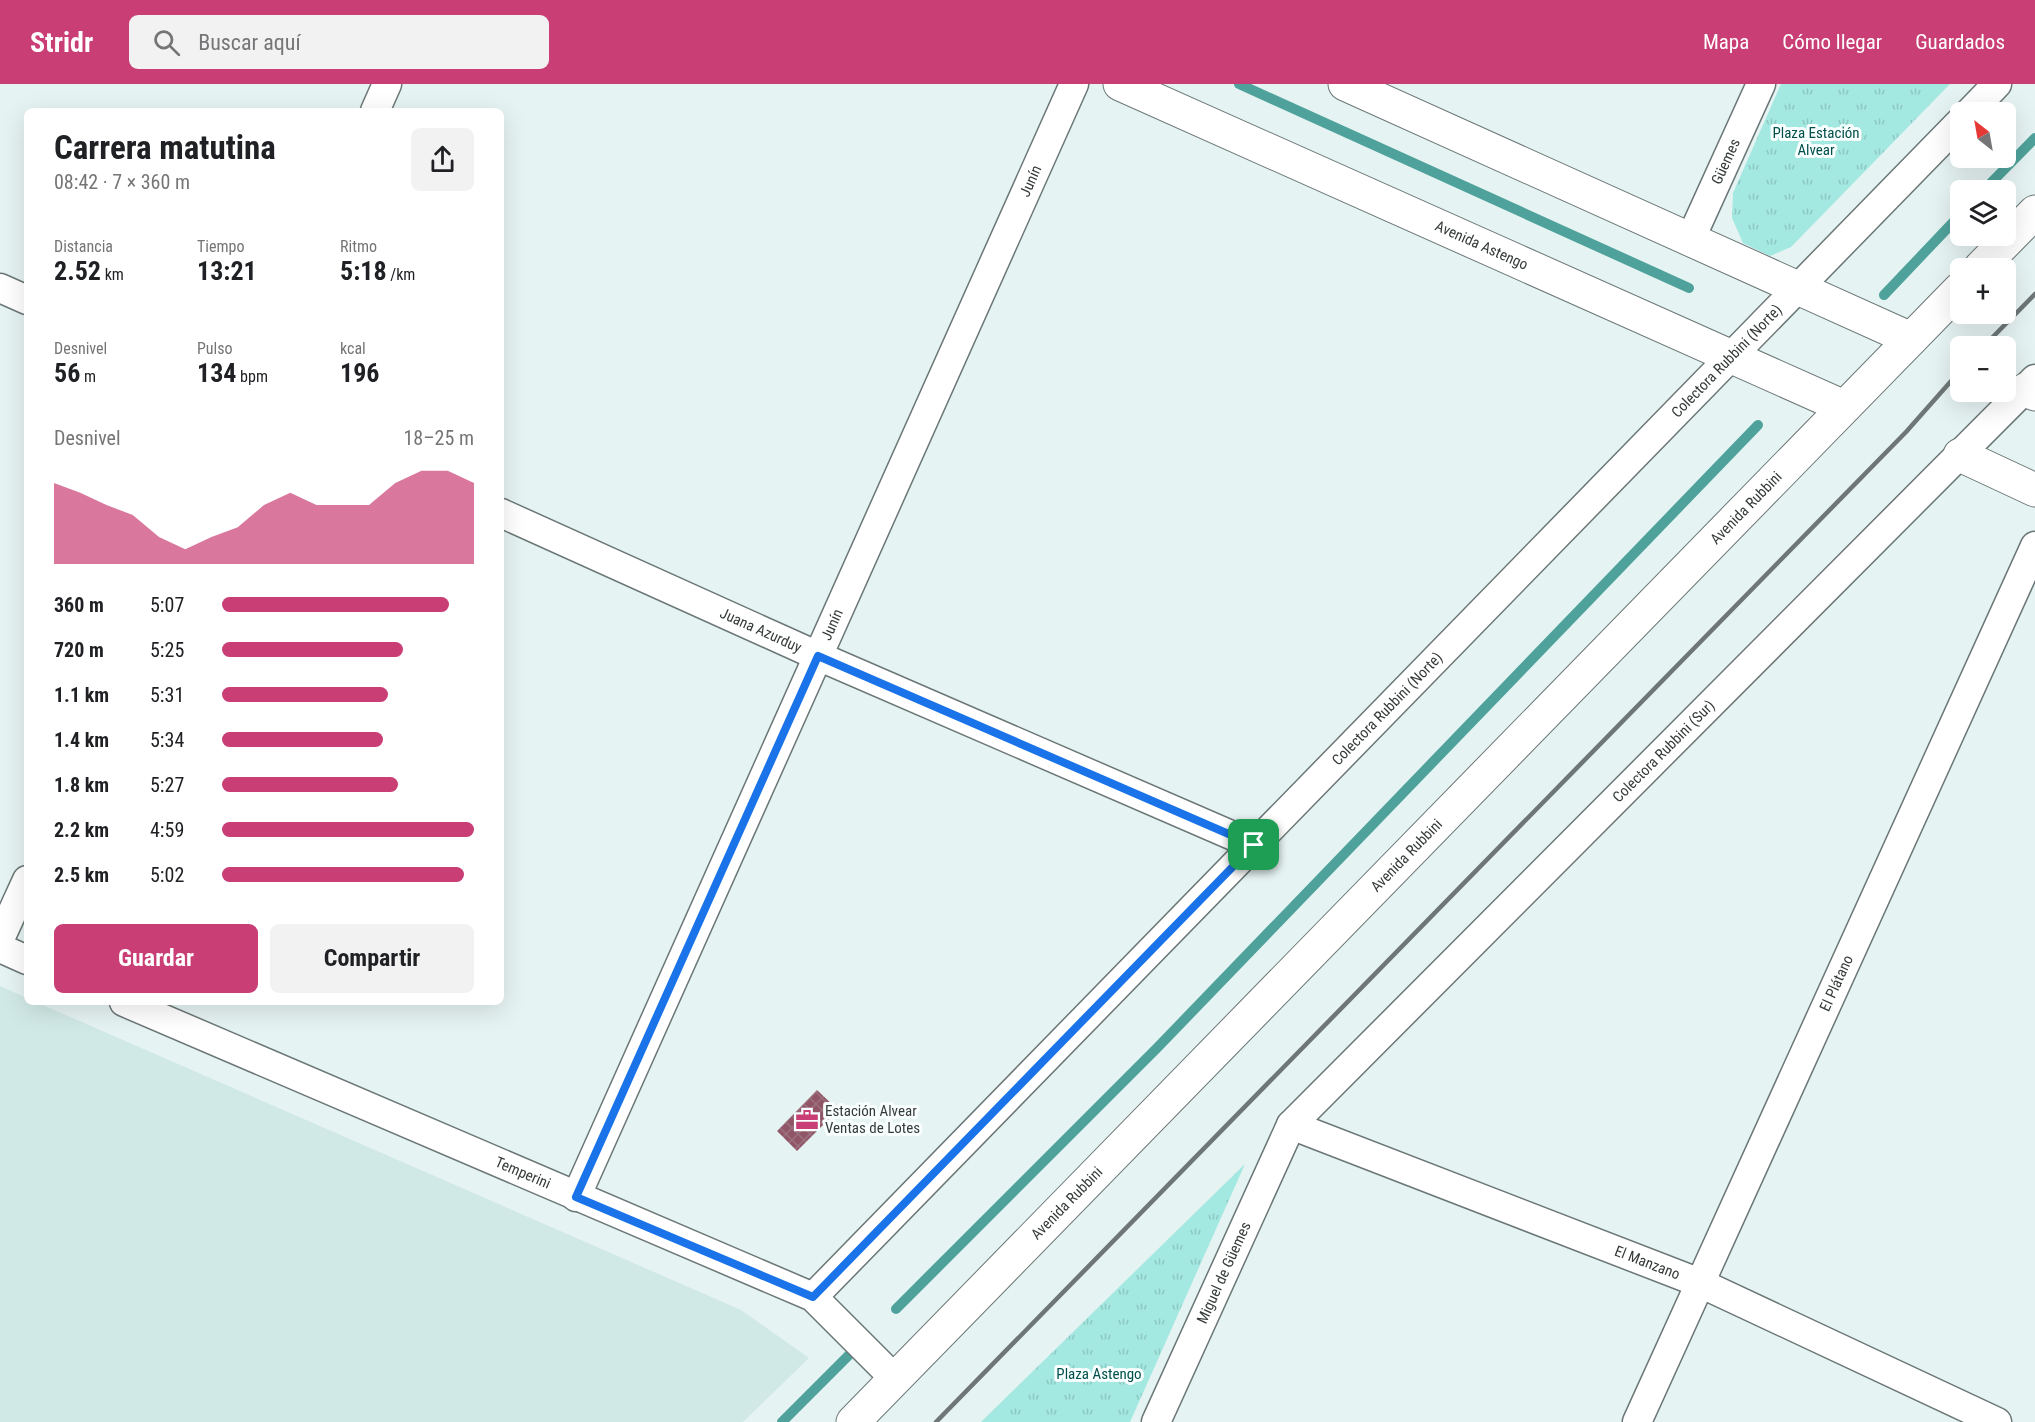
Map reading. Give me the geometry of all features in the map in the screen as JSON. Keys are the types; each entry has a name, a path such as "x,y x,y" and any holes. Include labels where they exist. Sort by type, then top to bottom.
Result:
{"main road":[{"name":"Avenida Astengo","path":"1120,84 1844,407"},
{"path":"1345,84 1911,339"},
{"path":"1990,258 2035,212"},
{"name":"Avenida Rubbini","path":"853,1422 1950,299"},
{"path":"1960,455 2035,490"}],"street":[{"path":"376,108 387,84"},
{"name":"Junín","path":"576,1197 1074,84"},
{"name":"Güemes","path":"1691,238 1761,84"},
{"path":"1980,102 1997,84"},
{"name":"Colectora Rubbini (Norte)","path":"813,1297 1950,132"},
{"path":"0,288 24,299"},
{"name":"Colectora Rubbini (Sur)","path":"1291,1125 1960,455 2032,388"},
{"name":"Juana Azurduy","path":"504,514 818,656 1254,845"},
{"name":"El Plátano","path":"1638,1422 2035,546"},
{"path":"0,939 24,886"},
{"path":"0,948 24,959"},
{"name":"Temperini","path":"131,1005 813,1297 895,1379"},
{"name":"El Manzano","path":"1291,1125 1700,1283 1997,1422"},
{"name":"Miguel de Güemes","path":"1156,1422 1291,1125"}],"shaded area":[{"path":"0,986 24,997 24,1005 43,1005 741,1310 809,1358 743,1422 0,1422"}],"green space":[{"name":"Plaza Estación Alvear","path":"1781,84 1950,84 1791,247 1770,256 1743,243 1732,218 1733,193"},
{"name":"Plaza Astengo","path":"1245,1164 1130,1422 981,1422"}],"building":[{"name":"Estación Alvear Ventas de Lotes","path":"817,1090 838,1110 797,1151 777,1131"}],"waterway":[{"path":"1239,84 1689,288"},
{"path":"1994,180 2035,138"},
{"path":"1884,295 1950,226"},
{"path":"896,1309 1157,1048 1758,425"},
{"path":"782,1422 853,1351"}],"railway":[{"path":"1994,336 2035,294"},
{"path":"936,1422 1906,432 1950,382"}],"place":[{"name":"Estación Alvear Ventas de Lotes","path":"807,1120"}],"route":[{"path":"818,656 1254,845 813,1297 576,1197 818,656"}]}
